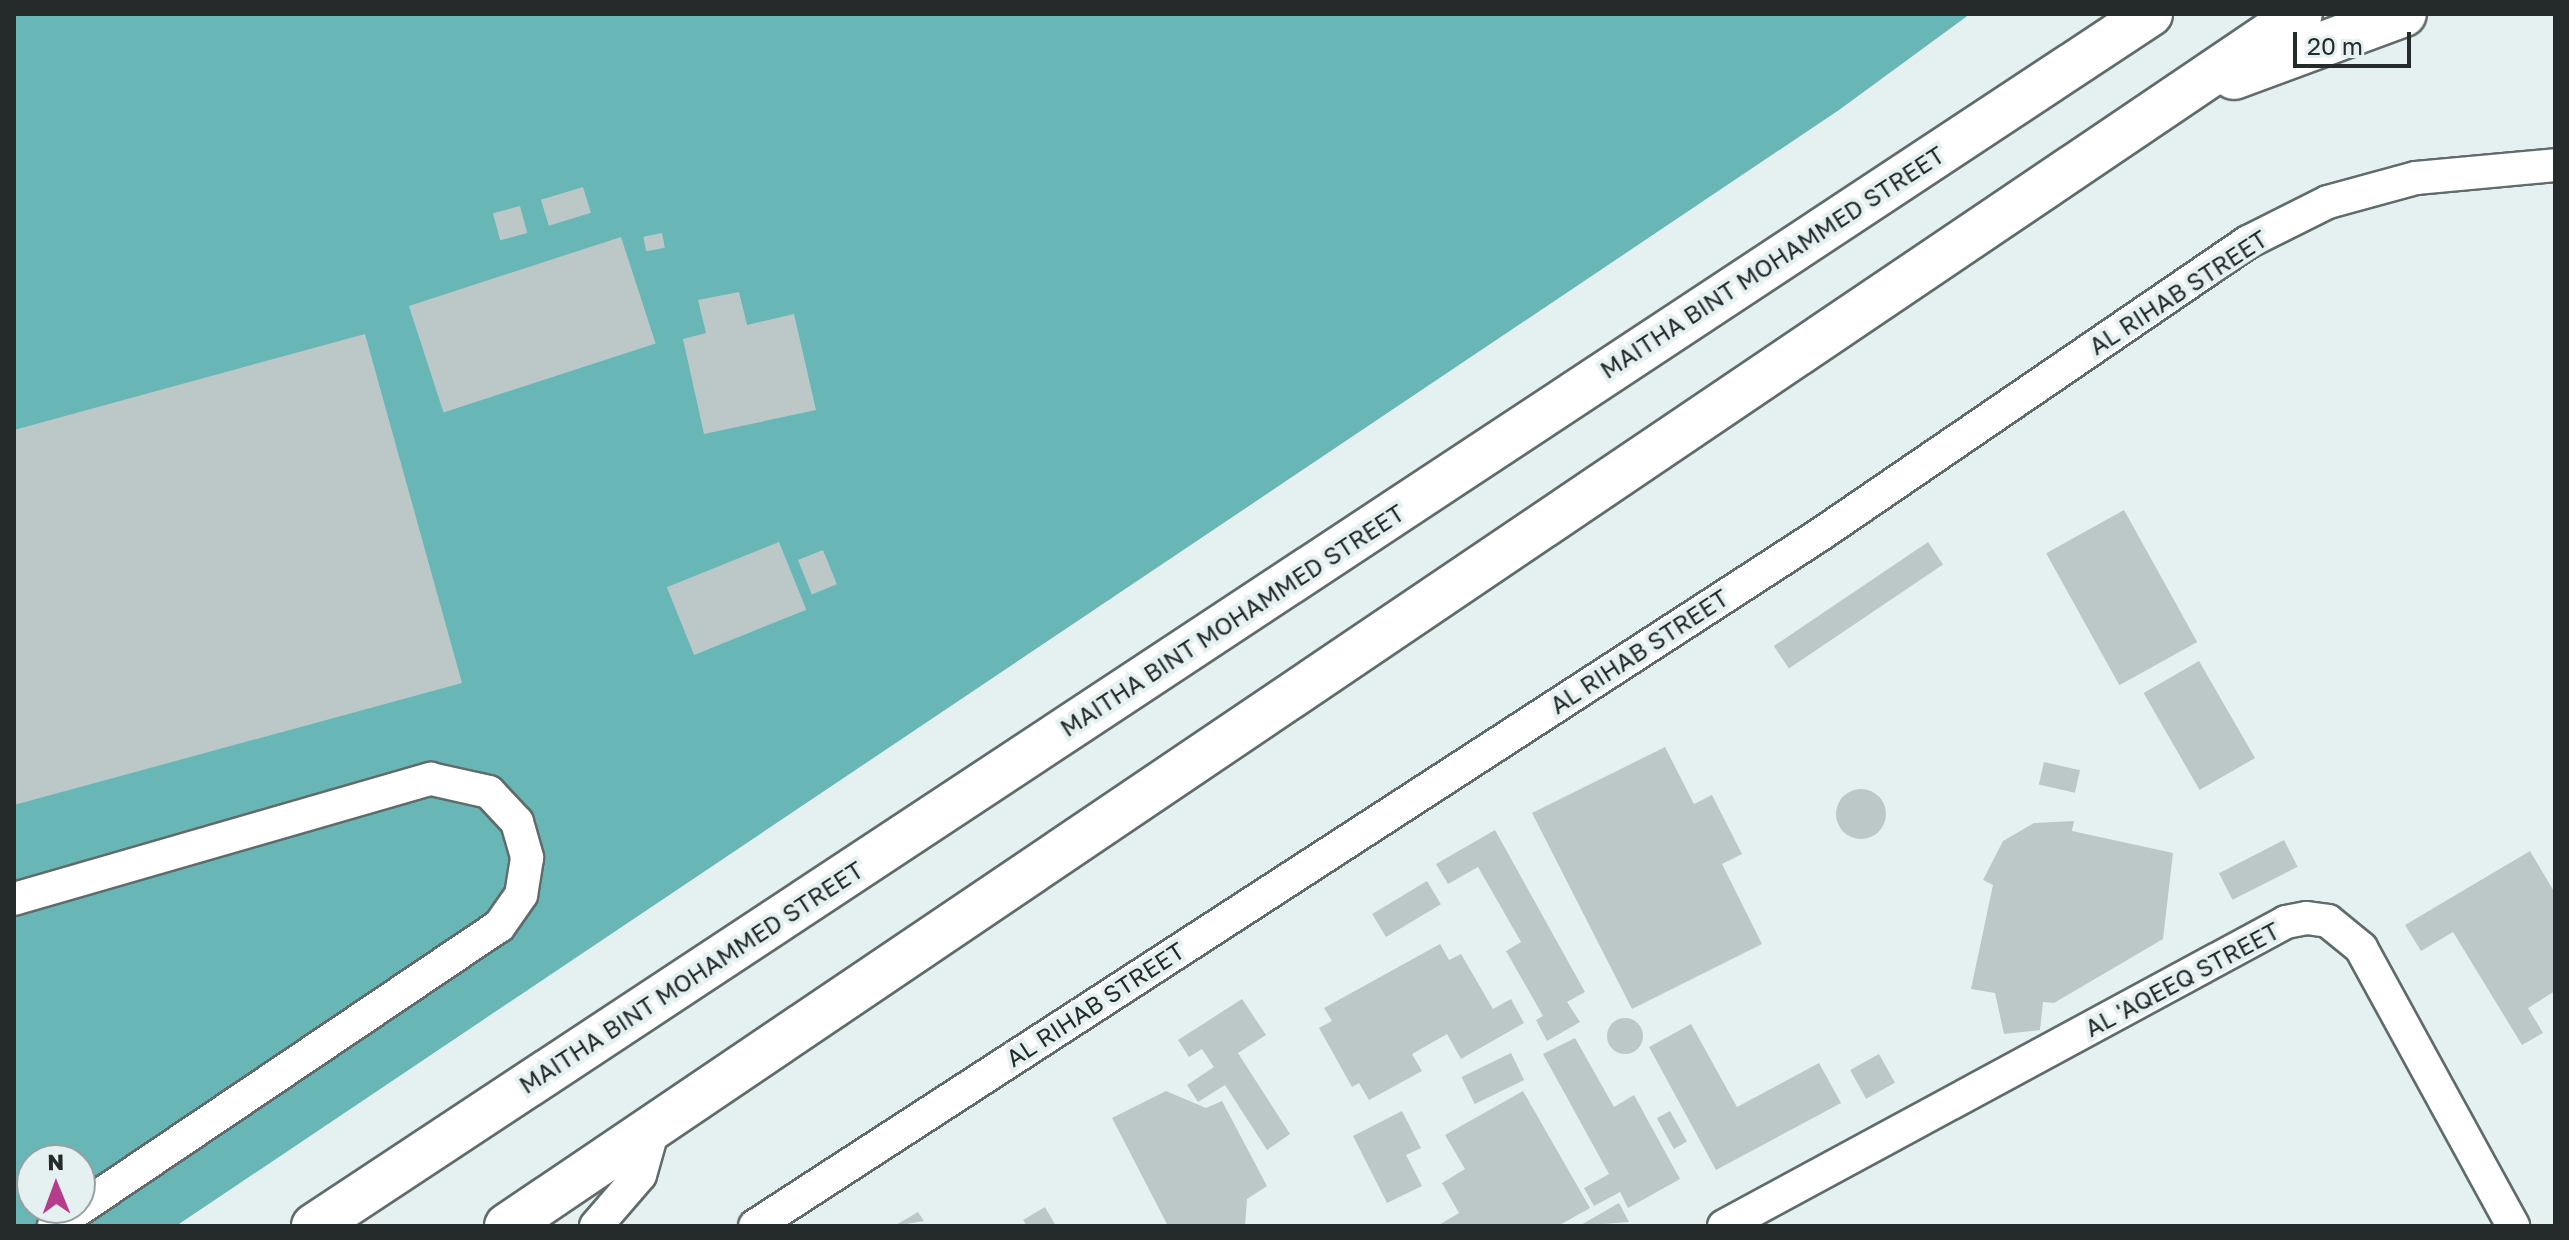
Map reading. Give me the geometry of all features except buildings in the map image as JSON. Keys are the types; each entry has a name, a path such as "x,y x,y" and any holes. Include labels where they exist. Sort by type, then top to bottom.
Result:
{"main road":[{"path":"507,1226 652,1133 2300,14"},
{"path":"2175,97 2404,14"},
{"name":"MAITHA BINT MOHAMMED STREET","path":"314,1226 2146,16"}],"street":[{"name":"AL RIHAB STREET","path":"755,1226 1821,534 2248,242 2328,202 2416,178 2555,165"},
{"path":"14,899 431,779 489,792 517,822 527,858 521,895 499,926 54,1226"},
{"name":"AL 'AQEEQ STREET","path":"1724,1226 2286,922 2307,918 2328,921 2361,948 2513,1226"},
{"path":"596,1226 640,1175 652,1133"}],"shaded area":[{"path":"14,14 1970,14 1839,110 176,1226 14,1226"}]}
